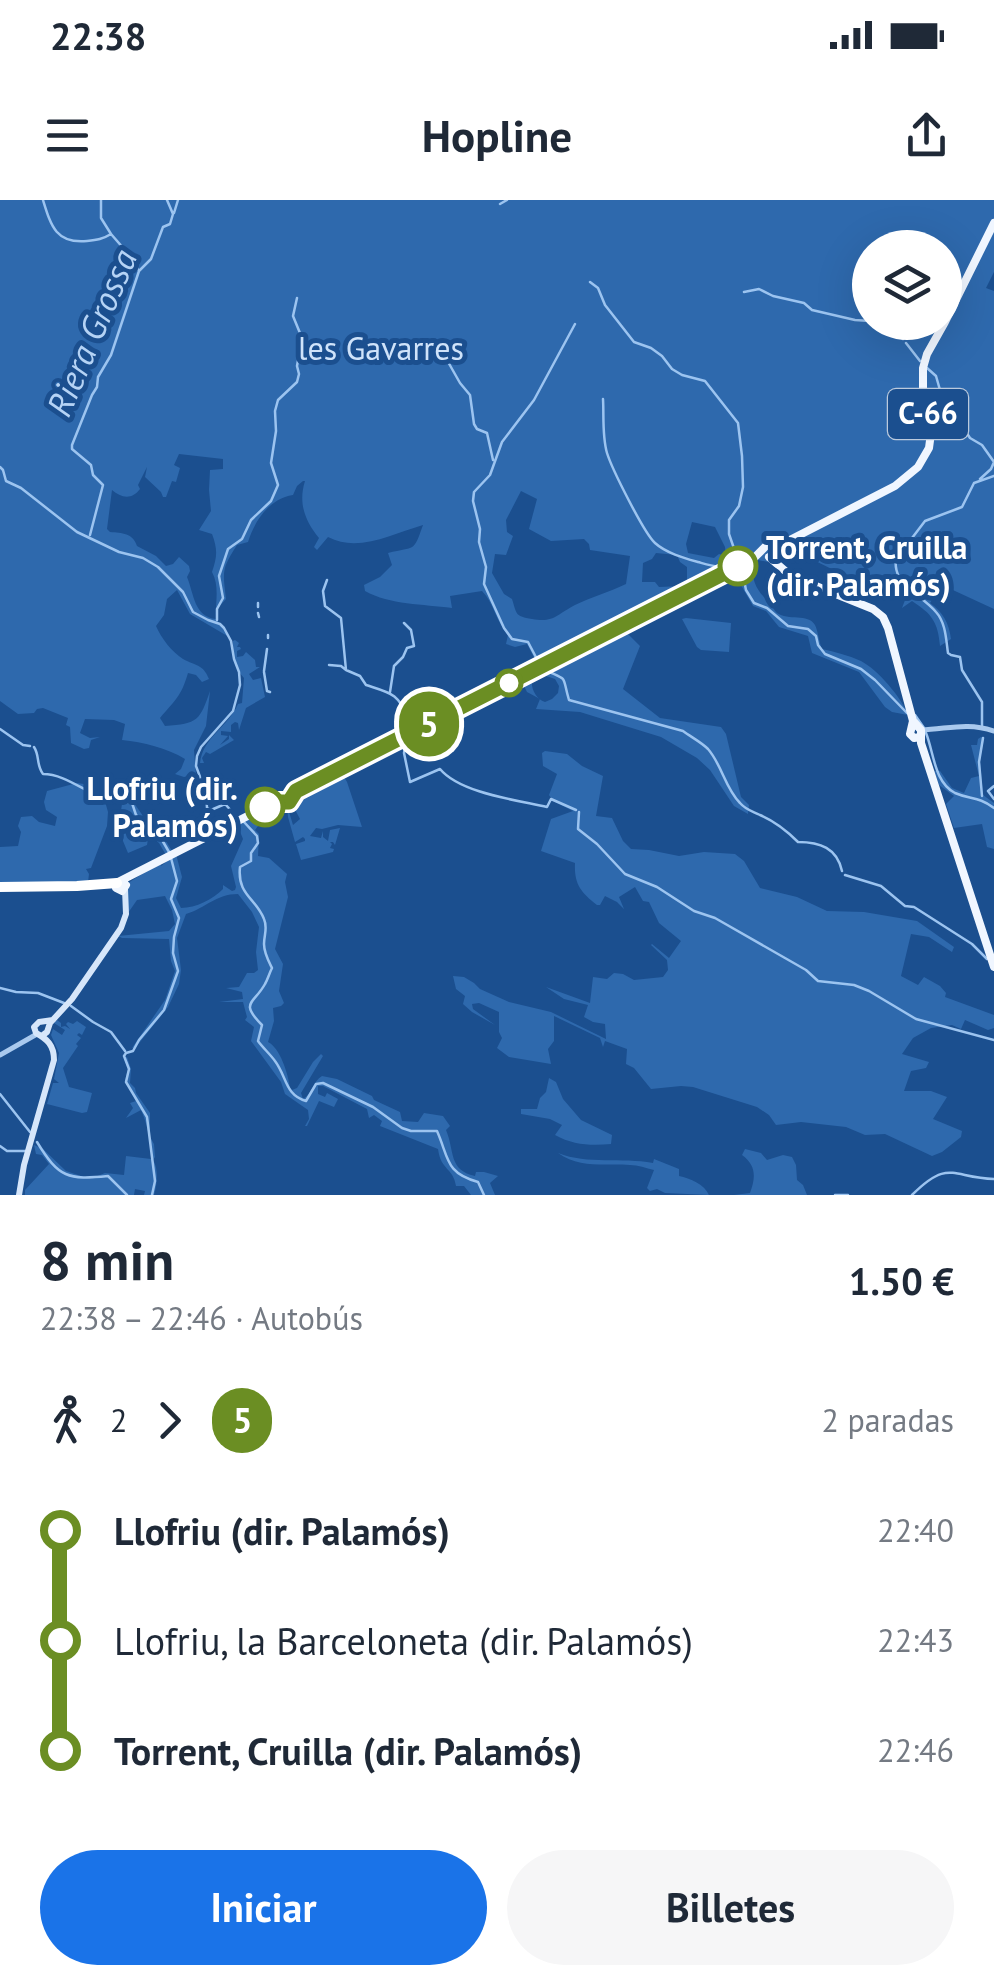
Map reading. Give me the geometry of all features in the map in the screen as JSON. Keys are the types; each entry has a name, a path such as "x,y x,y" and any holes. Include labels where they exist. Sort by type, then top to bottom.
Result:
{"highway":[{"path":"0,888 121,886"}],"main road":[{"name":"C-66","path":"962,288 994,224"},
{"name":"C-66","path":"121,886 163,859 895,486 918,468 928,448 930,433 922,383 927,354 935,340"},
{"path":"771,552 791,576 873,609 888,628 994,966"},
{"path":"20,1195 22,1175 56,1060 55,1050 42,1030 72,1000 121,928 126,915 121,886"},
{"path":"20,1195 32,1142"}],"street":[{"path":"919,732 956,725 994,731"},
{"path":"0,1056 42,1030"}],"green space":[{"name":"les Gavarres","path":"0,200 994,200 994,272 986,288 994,291 994,609 942,585 930,603 942,614 950,633 951,639 940,646 936,625 929,615 912,601 902,608 907,595 904,591 892,593 872,578 856,581 785,546 774,563 758,560 752,564 757,588 777,613 812,621 822,649 868,665 895,693 908,715 885,707 859,672 812,653 808,636 779,627 766,611 753,606 730,574 625,631 640,646 623,689 660,718 721,727 741,797 749,805 748,814 734,806 697,758 661,737 580,712 536,709 540,699 545,702 558,693 559,686 555,679 543,675 527,644 506,644 508,635 482,591 450,596 452,608 396,601 365,591 364,585 392,565 388,553 412,547 423,525 363,543 328,537 317,550 314,547 319,538 303,504 305,481 293,495 264,512 248,542 237,545 228,560 224,576 226,599 217,609 218,623 229,637 190,614 177,590 167,599 164,615 156,626 175,653 202,668 209,679 202,682 188,673 180,693 160,718 165,726 191,722 200,714 210,691 206,726 194,750 196,775 175,774 185,759 178,755 122,740 125,724 114,720 85,719 80,733 100,737 84,749 71,743 68,718 43,708 18,714 0,701","holes":["179,454 223,459 223,469 210,470 211,511 199,530 212,534 215,545 212,572 217,589 216,619 199,609 187,577 189,566 179,557 166,566 137,546 130,536 107,529 112,490 123,496 134,495 147,467 145,477 166,497 172,481 176,482 180,468 174,465","521,491 537,499 529,529 551,541 584,539 590,550 630,556 626,584 550,619 522,617 492,573 495,554 506,555 513,536 507,532 506,520","692,522 715,527 726,556 688,553 686,544","656,553 677,555 687,567 687,583 659,587 655,582 642,582 643,563"]},
{"path":"682,619 731,623 729,652 697,647"},
{"path":"235,640 241,649 237,657 246,652 260,667 249,674 253,680 261,678 265,697 246,708 239,730 235,722 231,732 221,731 221,735 228,736 220,745 229,735 234,740 210,754 206,752 204,763 200,763 202,754 211,739 242,703 244,678 234,660"},
{"path":"533,674 532,687 539,698 527,692 523,684"},
{"path":"981,737 983,795 994,803 994,849 987,847 982,824 954,828 946,804 954,796 939,785 934,771 940,771 952,788 964,793 971,778 979,776 971,745 977,745"},
{"path":"545,751 567,754 603,776 596,816 612,818 631,849 679,856 704,852 735,854 744,861 760,888 797,897 827,911 864,912 917,921 954,947 952,952 929,937 911,934 901,976 918,985 924,977 940,986 945,997 994,1015 994,1028 988,1030 965,1020 961,1029 952,1025 931,1028 913,1038 902,1054 929,1062 926,1068 911,1071 904,1091 931,1091 947,1097 933,1119 962,1131 961,1137 932,1156 885,1134 865,1135 846,1127 801,1122 776,1125 757,1107 693,1087 651,1089 626,1064 627,1049 605,1041 603,1047 600,1038 554,1016 554,1041 548,1049 551,1064 509,1057 497,1048 502,1038 499,1012 472,1004 473,1009 495,1025 472,1012 463,1004 465,996 456,989 453,976 464,977 509,1002 551,1012 606,1039 605,1024 584,1017 588,1005 564,999 546,987 590,1003 593,977 607,979 614,973 634,980 663,977 668,970 667,960 651,945 669,958 681,941 659,923 649,902 643,901 635,887 619,897 624,909 605,896 597,905 579,887 575,863 541,851 551,819 573,811 549,795 557,774 543,766"},
{"path":"341,772 362,827 316,828 310,836 321,838 323,831 328,841 330,830 340,828 335,845 330,842 333,852 301,860 296,844 305,839 295,842 287,805 293,825 300,819 291,802 295,794"},
{"path":"77,783 103,794 108,812 107,826 91,868 86,869 88,882 0,885 0,847 18,846 21,817 32,816 55,826 57,817 46,810 44,802 47,791"},
{"path":"137,791 140,795 134,803 143,816 150,818 152,813 172,851 166,855 152,837 147,845 128,853 122,826 149,830 120,817 122,804 106,797 132,800"},
{"path":"274,805 255,830 259,834 258,856 269,858 287,874 288,897 275,949 283,964 279,991 284,1003 273,1008 268,1042 280,1055 290,1088 297,1088 321,1054 301,1093 303,1099 322,1076 372,1096 400,1112 402,1121 418,1122 424,1113 443,1116 450,1126 446,1130 456,1164 475,1176 476,1172 484,1172 498,1176 490,1183 495,1195 471,1195 464,1186 456,1186 438,1149 380,1126 382,1121 374,1115 369,1118 367,1109 323,1086 318,1086 318,1094 325,1097 327,1093 338,1099 334,1107 319,1101 305,1126 308,1110 285,1094 281,1082 251,1041 254,1027 245,1020 243,1002 219,1002 243,999 242,992 226,988 239,987 247,973 258,970 259,927 238,894 223,896 186,914 177,938 179,984 168,1007 132,1048 165,1000 175,971 169,939 118,936 169,931 175,924 165,896 137,900 128,913 128,883 176,854 182,877 176,898 181,908 209,899 223,885 235,890 231,866 243,839 237,824"},
{"path":"57,1020 61,1027 70,1029 66,1024 77,1021 86,1027 82,1035 77,1035 81,1038 78,1046 63,1068 69,1087 92,1093 87,1112 47,1104 53,1083 59,1083 54,1079 59,1053 51,1035 53,1029 62,1035 65,1030 54,1023"},
{"path":"127,1057 130,1083 150,1113 157,1172 154,1195 144,1195 145,1191 135,1189 134,1195 25,1195 25,1190 49,1164 36,1154 34,1145 66,1171 90,1179 105,1173 124,1175 126,1156 151,1159 149,1134 141,1110 126,1118 133,1108 130,1103 136,1101 125,1080"},
{"path":"549,1078 556,1082 563,1099 581,1120 612,1135 611,1144 569,1141 555,1135 562,1125 521,1114 521,1109 537,1109"},
{"path":"745,1149 761,1153 767,1160 783,1155 792,1157 797,1180 807,1195 734,1195 750,1193 752,1187 754,1172 742,1155"},
{"path":"558,1153 593,1160 653,1163 654,1159 679,1169 679,1176 697,1182 709,1195 650,1191 647,1188 654,1170 584,1163"}],"waterway":[{"path":"43,200 52,225 62,236 87,241 111,234 139,271"},
{"path":"101,200 101,218 111,234"},
{"name":"Riera Grossa","path":"90,535 103,485 72,445 98,377 111,355 139,271 151,259 163,227 170,224 173,214 167,200"},
{"path":"174,213 178,200"},
{"path":"500,204 507,200"},
{"path":"590,282 634,342 651,348 682,375 705,381 738,423 743,487 739,506 729,520 729,534 738,560"},
{"path":"744,292 759,289 804,303 812,310 852,319"},
{"path":"217,620 223,598 219,576 228,549 242,539 251,520 271,501 278,485 271,463 275,411 278,400 297,382 299,374 302,338 293,316 297,298"},
{"path":"539,663 528,642 512,639 504,628 484,584 486,567 473,501 474,492 490,475 502,442 534,400 575,324"},
{"path":"906,343 920,361"},
{"path":"443,353 470,395 474,424 487,433 493,460"},
{"path":"927,368 960,414 970,438 982,445 994,462 980,479"},
{"path":"603,399 607,453 650,537 659,547 712,566 734,560"},
{"path":"0,467 6,481 21,488 77,532 158,567 183,592 193,612 224,628 231,641 240,685 233,711 201,747 196,766 207,808 225,804 237,817"},
{"path":"982,726 982,702 962,670 960,657 948,653 942,621 905,585 896,569 896,559 899,546 909,542 925,521 962,507 974,483 994,476"},
{"path":"742,570 746,590 754,603 767,608 788,626 808,629 825,654 861,669 907,713"},
{"path":"327,580 323,591 325,606 341,618 346,670 360,676 366,685 397,699 409,719 406,733"},
{"path":"258,613 259,617"},
{"path":"390,692 394,666 407,648 414,646 411,630 404,623"},
{"path":"264,671 267,649"},
{"path":"329,665 346,670"},
{"path":"543,669 563,679 569,700 683,731 713,755 742,805 775,823 798,842 826,848 836,857 842,871"},
{"path":"264,672 270,692"},
{"path":"915,715 924,728"},
{"path":"0,729 30,746"},
{"path":"926,733 939,774 948,788 994,808"},
{"path":"982,796 979,762 983,738"},
{"path":"406,740 404,753 410,782 440,769 461,784 489,794 547,807 551,799 576,810"},
{"path":"34,747 43,774 62,778 100,796 132,803 136,815 158,833 169,852"},
{"path":"994,786 988,791 994,799"},
{"path":"579,812 578,829 625,874 715,918 806,970 818,981 854,985 916,1019 994,1040"},
{"path":"244,822 257,836 258,843 251,861 240,867 241,884 264,919 264,944 272,968 250,1007 262,1025 258,1041 299,1098 306,1101 316,1084 323,1083 373,1107 402,1128 437,1131 454,1169 478,1182 484,1195"},
{"path":"152,1195 155,1181 147,1117 126,1082 129,1069 124,1056 133,1051 164,1010 178,971 173,953 179,918 171,899 177,881 171,858"},
{"path":"845,875 881,886 905,906 914,907 972,944 987,959"},
{"path":"0,988 38,993 64,1003"},
{"path":"71,1006 111,1032 125,1051"},
{"path":"0,1094 30,1132"},
{"path":"37,1142 59,1170 74,1176 108,1176 127,1195"},
{"path":"0,1146 7,1151 26,1151"},
{"path":"912,1195 943,1173 994,1179"},
{"path":"835,1195 848,1195"}],"bus line":[{"name":"5","path":"265,807 289,802 296,791 738,566"}],"place":[{"name":"Torrent, Cruilla (dir. Palamós)","path":"738,566"},
{"name":"Llofriu (dir. Palamós)","path":"265,807"}]}
